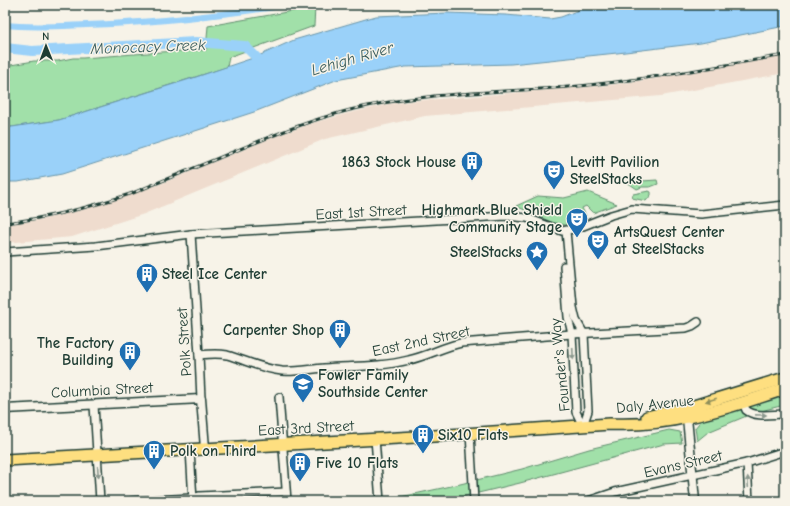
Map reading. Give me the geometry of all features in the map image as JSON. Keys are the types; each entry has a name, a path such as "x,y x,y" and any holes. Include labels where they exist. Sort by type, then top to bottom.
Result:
{"highway":[{"name":"Daly Avenue","path":"610,424 638,424 685,413 785,378"},
{"name":"Daly Avenue","path":"685,413 704,414 785,389"},
{"name":"East 3rd Street","path":"5,460 610,424"}],"street":[{"path":"584,334 576,320 573,307 564,231 578,228 610,215 632,209 701,214 785,205"},
{"name":"East 1st Street","path":"5,252 96,246 191,234 506,216 527,218 564,231"},
{"name":"Founder's Way","path":"564,231 567,308 572,334 576,412 583,426"},
{"name":"Polk Street","path":"191,234 205,448"},
{"name":"East 2nd Street","path":"199,355 226,355 268,369 293,372 322,368 398,363 461,343 572,334 686,328 698,322"},
{"name":"Founder's Way","path":"583,426 588,411 584,334"},
{"path":"279,397 287,501"},
{"name":"Columbia Street","path":"5,409 201,399"},
{"path":"743,402 746,410 754,415 785,414"},
{"path":"94,405 100,501"},
{"path":"685,413 695,501"},
{"path":"470,433 474,501"},
{"path":"375,439 380,501"},
{"path":"190,449 193,499"},
{"name":"Evans Street","path":"588,501 615,492 747,463 785,451"},
{"path":"747,463 749,501"},
{"path":"132,501 193,499 199,496 286,492"}],"shaded area":[{"path":"785,56 785,73 661,96 425,116 325,139 144,214 72,237 5,243 5,225 44,219 82,210 118,199 158,185 274,137 316,122 349,113 389,104 413,101 610,85"}],"green space":[{"path":"315,7 314,26 229,57 227,67 59,120 5,128 5,66 34,61 58,61 73,58 206,50 208,26"},
{"path":"657,180 658,184 637,189 627,182"},
{"path":"649,191 651,192 651,195 646,201 632,198 633,194"},
{"path":"588,192 617,204 593,213 586,206 582,208 586,216 565,225 551,222 540,217 546,209 541,207 536,215 516,206 538,196 564,198"},
{"path":"785,392 785,405 756,412 708,432 697,441 695,428 703,418"},
{"path":"669,430 680,432 682,443 664,444 520,483 445,501 373,501 456,485 522,469 589,449"}],"water":[{"name":"Lehigh River","path":"595,5 785,5 785,26 701,43 511,64 405,67 336,80 254,112 62,174 18,182 5,182 5,128 59,120 256,57 294,40 376,16 447,13 506,15 550,19 561,17"}],"waterway":[{"path":"5,25 46,26 112,24 213,15 288,5"},
{"name":"Monocacy Creek","path":"5,48 32,51 196,42 245,46 266,67"}],"railway":[{"path":"5,223 54,215 133,193 291,129 335,114 377,104 431,96 568,87 623,81 785,55"}],"place":[{"name":"1863 Stock House","path":"472,182"},
{"name":"Levitt Pavilion SteelStacks","path":"554,190"},
{"name":"Highmark Blue Shield Community Stage","path":"577,238"},
{"name":"ArtsQuest Center at SteelStacks","path":"598,260"},
{"name":"SteelStacks","path":"537,272"},
{"name":"Steel Ice Center","path":"147,294"},
{"name":"Carpenter Shop","path":"340,350"},
{"name":"The Factory Building","path":"130,372"},
{"name":"Fowler Family Southside Center","path":"303,404"},
{"name":"Six10 Flats","path":"423,454"},
{"name":"Polk on Third","path":"154,470"},
{"name":"Five 10 Flats","path":"300,482"}]}
